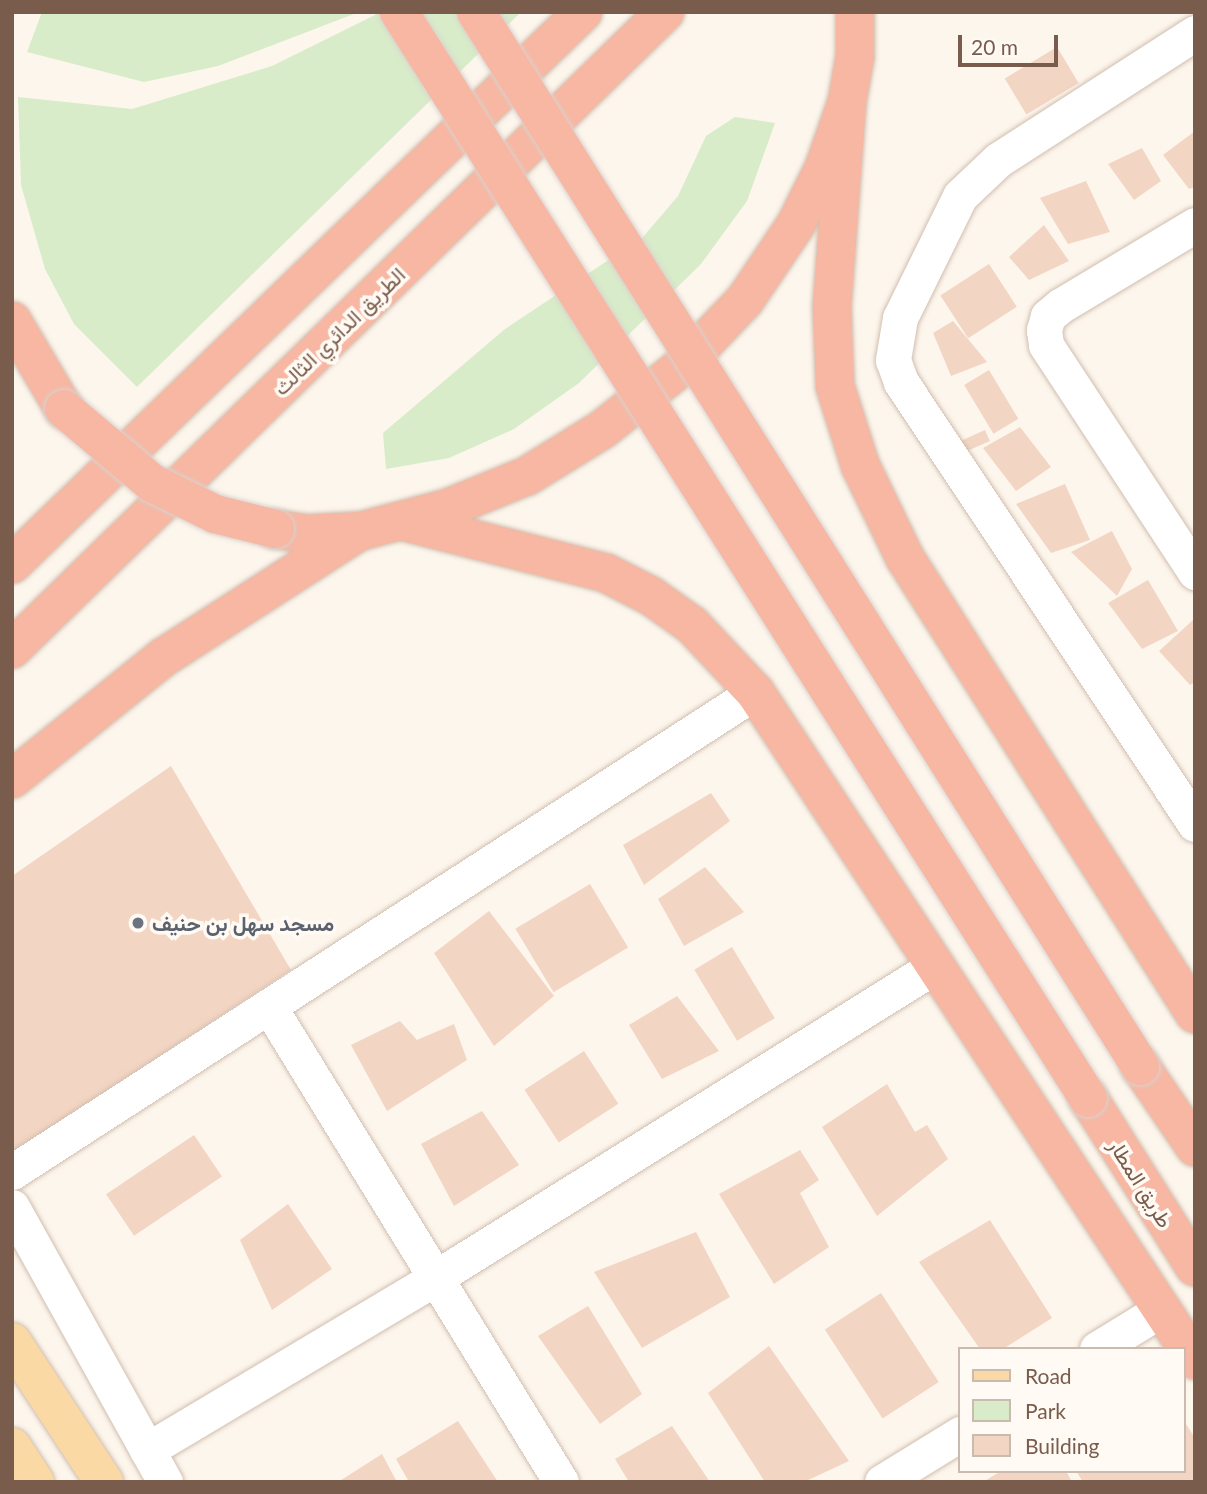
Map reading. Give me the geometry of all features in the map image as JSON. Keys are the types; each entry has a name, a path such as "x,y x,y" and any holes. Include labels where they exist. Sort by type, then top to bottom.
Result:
{"highway":[{"name":"طريق المطار","path":"399,12 1195,1267"},
{"path":"476,12 1140,1066 1195,1147"},
{"path":"12,564 583,12"},
{"name":"الطريق الدائري الثالث","path":"12,649 665,12"},
{"path":"855,12 855,56 847,102 832,307 835,386 860,465 905,558 1195,1014"},
{"path":"855,56 873,12"},
{"path":"12,321 64,410 152,483 215,514 306,534 361,531 407,522 527,476 603,429 680,368 745,300 795,226 824,168 847,102"},
{"path":"407,522 607,573 651,596 692,625 755,692 1159,1311 1185,1347"},
{"path":"12,779 164,657 361,531"}],"main road":[{"path":"12,1342 104,1482"},
{"path":"12,1447 35,1482"}],"street":[{"path":"1195,33 998,160 960,196 900,318 893,360 901,382 1195,824"},
{"path":"1195,225 1060,306 1048,316 1044,330 1046,345 1195,572"},
{"path":"12,1172 270,1008 755,692"},
{"path":"147,1450 435,1278 935,966"},
{"path":"270,1008 561,1482"},
{"path":"12,1207 165,1482"},
{"path":"1100,1347 1159,1311"},
{"path":"882,1482 958,1435"}],"green space":[{"path":"42,12 359,12 218,66 144,82 27,52"},
{"path":"381,12 521,12 137,387 74,324 45,269 21,185 18,97 132,109 272,66"},
{"path":"735,117 775,123 747,201 701,264 579,383 514,429 449,458 386,469 383,433 505,329 643,237 678,196 706,136"}],"building":[{"path":"1057,47 1079,83 1026,114 1005,78"},
{"path":"1195,131 1195,187 1189,189 1163,155"},
{"path":"1142,148 1161,181 1134,200 1108,164"},
{"path":"1086,181 1110,232 1068,244 1040,198"},
{"path":"1044,225 1069,261 1029,280 1009,257"},
{"path":"989,264 1017,307 968,338 940,296"},
{"path":"953,321 987,362 951,376 933,333"},
{"path":"989,370 1018,419 993,434 964,385"},
{"path":"1020,427 1051,467 1016,491 983,448"},
{"path":"985,430 990,441 964,452 959,441"},
{"path":"1065,484 1090,540 1051,553 1016,504"},
{"path":"1112,531 1132,569 1117,596 1071,552"},
{"path":"1148,580 1178,631 1142,649 1108,603"},
{"path":"1193,620 1195,682 1190,685 1159,651"},
{"name":"مسجد سهل بن حنيف","path":"171,766 291,970 12,1153 12,876"},
{"path":"711,793 730,821 644,885 623,845"},
{"path":"705,867 744,912 684,946 658,899"},
{"path":"590,884 628,947 554,992 515,929"},
{"path":"489,911 554,996 494,1046 434,953"},
{"path":"732,947 775,1018 737,1041 694,970"},
{"path":"677,996 719,1051 662,1079 629,1025"},
{"path":"400,1021 417,1040 454,1024 467,1060 387,1111 351,1045"},
{"path":"584,1051 618,1104 559,1143 524,1090"},
{"path":"887,1084 915,1132 927,1125 948,1159 877,1216 822,1127"},
{"path":"482,1111 519,1165 454,1206 421,1144"},
{"path":"194,1135 222,1176 134,1236 106,1194"},
{"path":"800,1150 819,1180 800,1193 829,1247 774,1284 719,1194"},
{"path":"288,1204 332,1269 272,1310 240,1240"},
{"path":"990,1220 1052,1318 1006,1347 979,1347 919,1262"},
{"path":"696,1232 730,1297 642,1348 594,1272"},
{"path":"881,1293 939,1382 883,1418 825,1329"},
{"path":"588,1306 642,1394 600,1424 538,1336"},
{"path":"769,1346 849,1461 804,1482 765,1482 708,1393"},
{"path":"458,1421 498,1482 409,1482 396,1459"},
{"path":"1186,1424 1195,1438 1195,1482 1083,1482 1077,1473 1186,1473"},
{"path":"672,1426 710,1482 629,1482 615,1459"},
{"path":"382,1454 397,1482 338,1482"},
{"path":"998,1473 1067,1473 1072,1482 983,1482"}],"place":[{"name":"مسجد سهل بن حنيف","path":"138,923"}]}
